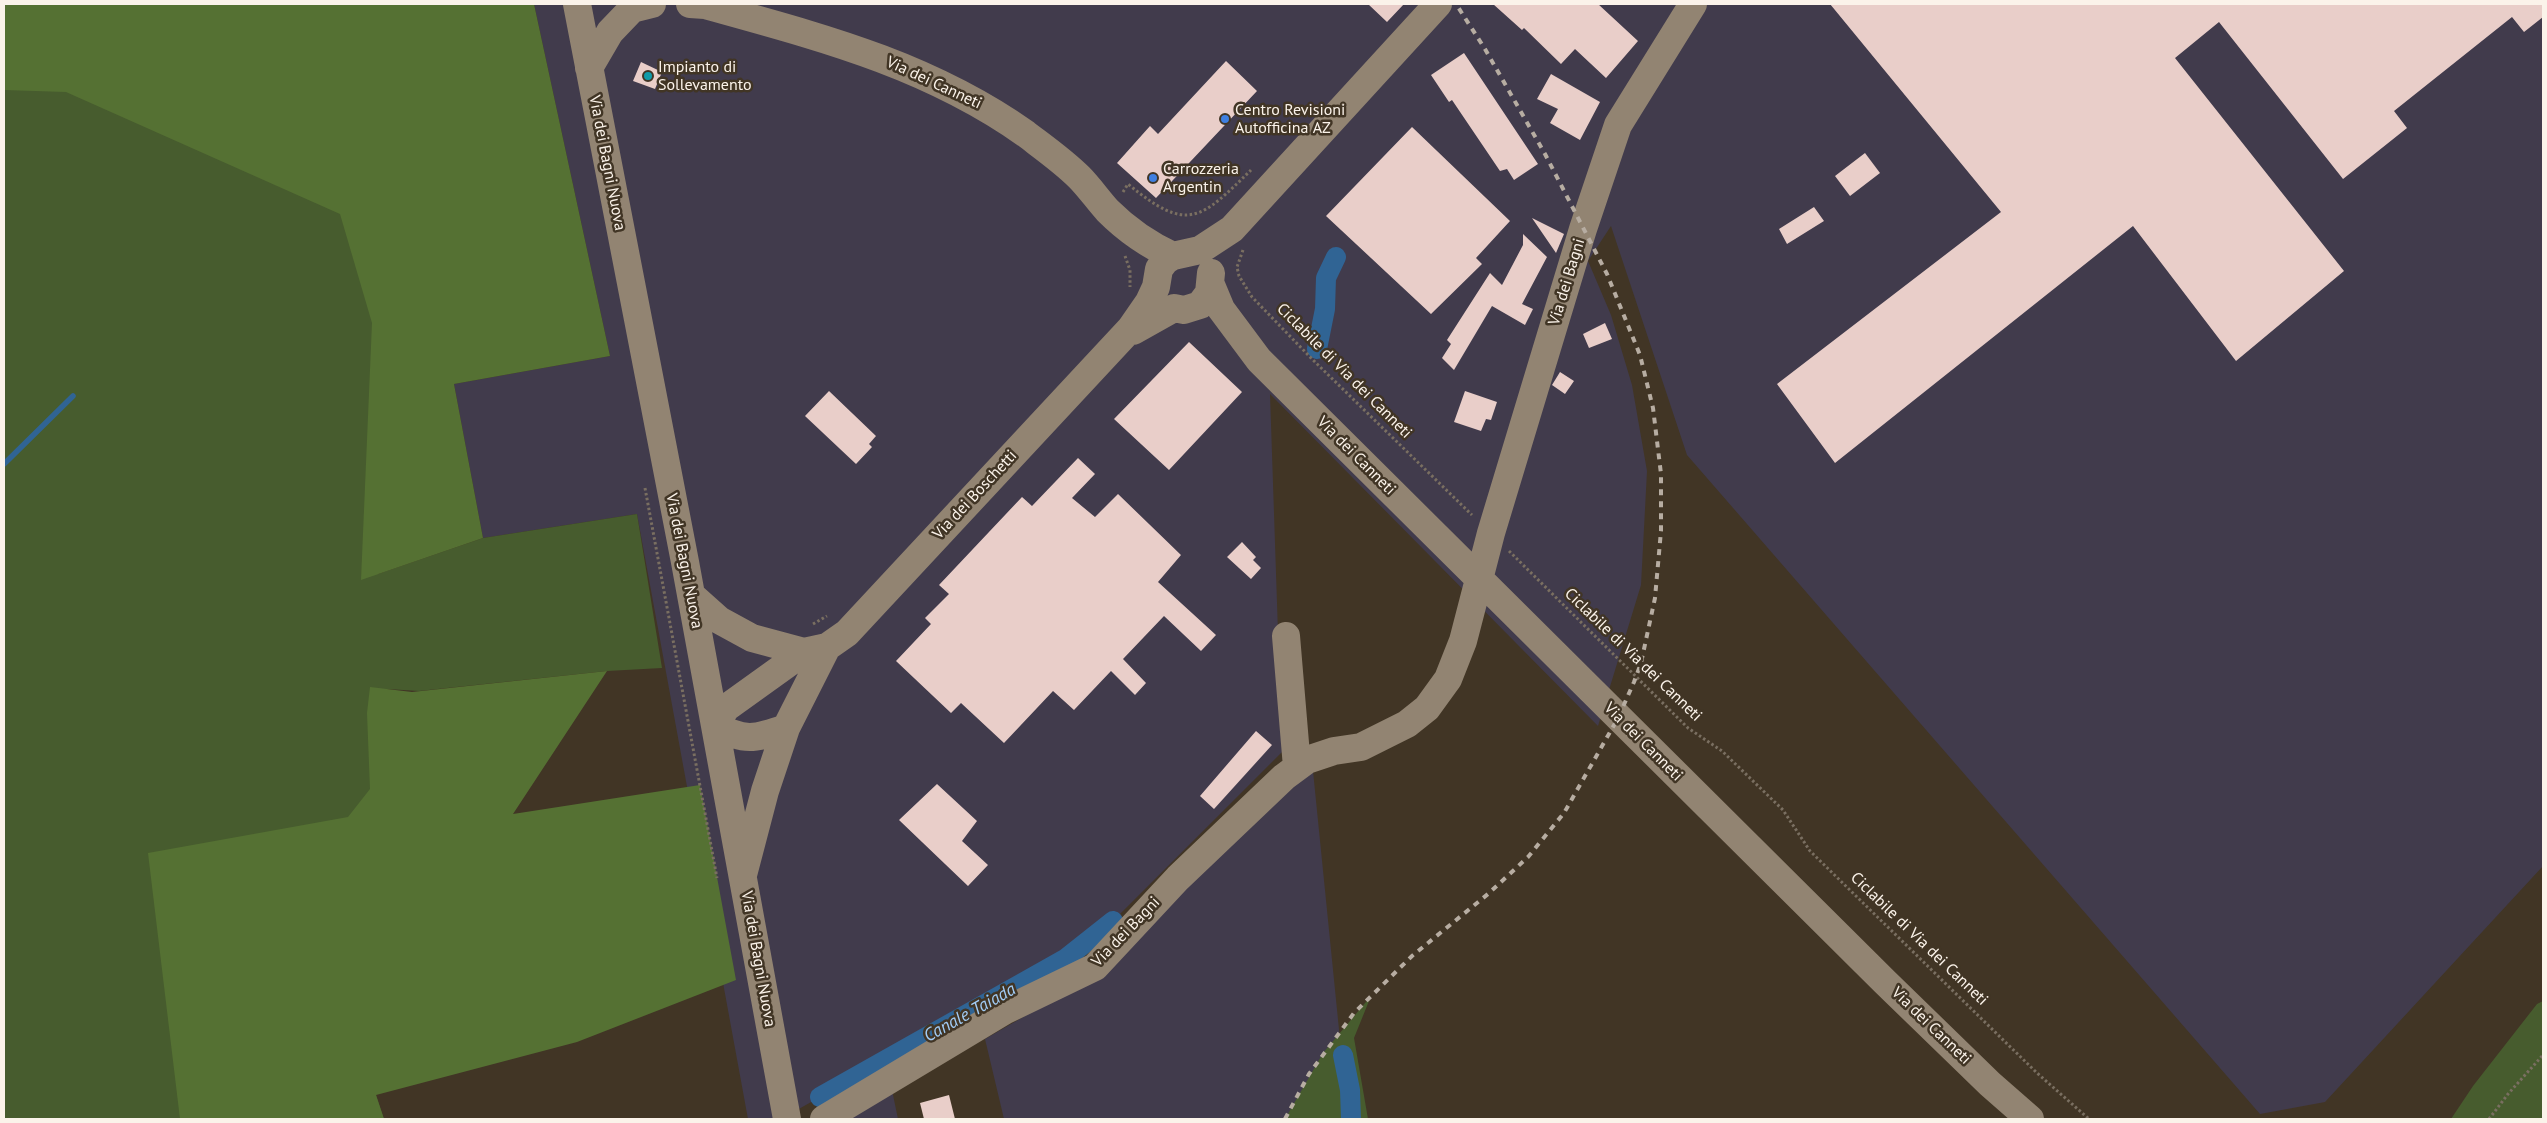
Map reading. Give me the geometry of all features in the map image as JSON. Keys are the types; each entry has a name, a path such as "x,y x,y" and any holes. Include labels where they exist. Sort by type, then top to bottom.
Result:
{"street":[{"name":"Via dei Bagni Nuova","path":"577,4 672,564 691,595 787,1119"},
{"path":"589,68 610,32 632,9 652,4"},
{"name":"Via dei Canneti","path":"699,4 831,40 930,78 986,107 1028,136 1078,176 1119,230 1144,252 1156,283"},
{"name":"Via dei Boschetti","path":"1120,340 1147,322 1206,299 1216,256 1438,4"},
{"name":"Via dei Bagni","path":"824,1119 1004,1011 1095,967 1178,878 1284,777 1302,764 1334,751 1361,747 1407,724 1427,708 1448,680 1463,641 1491,533 1584,229 1618,126 1693,4"},
{"name":"Via dei Boschetti","path":"715,725 726,708 813,641 846,633 1120,340 1141,315 1156,283 1159,269 1180,255 1206,247 1242,228"},
{"name":"Via dei Canneti","path":"1119,230 1153,246 1180,255"},
{"path":"1180,255 1202,261 1211,280"},
{"name":"Via dei Canneti","path":"1211,280 1221,309 1259,360 1864,961 1990,1084 2030,1119"},
{"path":"1156,283 1160,296 1183,308"},
{"name":"Via dei Canneti","path":"1183,308 1259,360"},
{"path":"691,595 719,620 752,638 813,641"},
{"path":"1286,636 1302,764"},
{"name":"Via dei Boschetti","path":"743,875 765,791 813,641"},
{"path":"715,725 732,735 751,738 786,728"}],"path":[{"path":"1128,295 1130,270 1119,230 1128,184 1152,204 1182,216 1209,210 1257,165"},
{"path":"1228,193 1242,228"},
{"name":"Ciclabile di Via dei Canneti","path":"1242,228 1237,267 1239,276 1252,296 1313,360 1688,728 1722,751 1783,810 1810,850 2037,1073 2089,1119"},
{"path":"813,641 816,624 832,613"},
{"path":"2489,1119 2508,1094 2543,1055"}],"shaded area":[{"path":"534,4 2543,4 2543,866 2325,1102 2260,1114 1687,455 1611,226 1588,261 1611,315 1632,385 1647,471 1641,585 1598,726 1270,394 1282,752 1113,921 1065,959 781,1119 748,1119 637,514 483,538 454,384 610,356"},
{"path":"1312,761 1348,1119 1004,1119 985,1039 1103,971"},
{"path":"892,1090 898,1119 843,1119"}],"green space":[{"path":"4,4 379,89 378,574 483,538 637,514 662,668 607,671 419,691 387,689 376,1095 384,1119 4,1119"},
{"path":"4,4 534,4 610,356 454,384 483,538 361,580 372,323 340,214 66,92 4,90"},
{"path":"607,671 513,814 700,785 736,980 577,1042 376,1095 384,1119 180,1119 148,853 348,817 370,789 367,713 370,687 412,692"},
{"path":"1371,996 1354,1038 1368,1119 1285,1119 1323,1053"},
{"path":"2543,1001 2543,1119 2451,1119 2473,1086 2537,1004"}],"building":[{"path":"1368,4 1404,4 1387,22"},
{"path":"1493,4 1598,4 1638,41 1606,78 1575,49 1561,64 1524,28 1522,30"},
{"path":"1830,4 2543,4 2543,17 2524,32 2512,17 2394,111 2407,128 2343,179 2219,22 2175,58 2344,271 2236,361 2133,226 1835,463 1777,384 2001,212"},
{"path":"1464,53 1538,164 1514,180 1507,169 1500,171 1452,100 1449,102 1431,75"},
{"path":"1226,61 1257,91 1156,198 1117,163 1150,126 1158,134"},
{"name":"Impianto di Sollevamento","path":"641,62 662,72 655,89 633,81"},
{"path":"1551,74 1600,102 1580,140 1550,123 1558,109 1537,99"},
{"path":"1412,127 1510,221 1476,258 1482,264 1431,314 1326,216"},
{"path":"1865,153 1880,173 1850,196 1835,176"},
{"path":"1814,207 1824,221 1787,244 1779,229"},
{"path":"1532,218 1564,234 1556,253"},
{"path":"1523,234 1547,257 1522,304 1533,309 1525,325 1492,306 1454,370 1442,358 1451,344 1447,340 1490,273 1502,285 1523,245"},
{"path":"1605,323 1612,339 1589,348 1583,334"},
{"path":"1189,342 1242,392 1169,470 1114,419"},
{"path":"1560,372 1574,381 1565,394 1552,385"},
{"path":"829,391 876,436 869,444 872,447 856,464 805,416"},
{"path":"1465,391 1497,402 1491,420 1486,419 1481,431 1454,422"},
{"path":"1078,458 1095,474 1072,498 1095,517 1118,494 1181,555 1158,582 1216,635 1201,651 1164,616 1123,659 1146,683 1135,695 1111,671 1074,710 1053,691 1004,743 961,703 951,713 896,661 931,624 925,618 949,594 939,585 1022,497 1032,506"},
{"path":"1242,542 1256,557 1253,560 1261,568 1251,579 1227,557"},
{"path":"1256,731 1272,745 1214,809 1200,796"},
{"path":"937,784 977,821 962,841 988,865 968,886 899,820"},
{"path":"949,1095 955,1119 924,1119 920,1103"}],"waterway":[{"path":"1317,349 1325,309 1326,278 1336,257"},
{"path":"4,464 73,396"},
{"name":"Canale Taiada","path":"820,1097 1065,959 1113,921"},
{"path":"1343,1055 1350,1090 1351,1119"}],"railway":[{"path":"1285,1119 1309,1074 1354,1013 1412,956 1488,894 1528,857 1564,813 1618,718 1634,682 1641,663 1655,598 1661,531 1661,474 1653,408 1640,355 1607,274 1545,154 1485,49 1456,4"}],"place":[{"name":"Impianto di Sollevamento","path":"648,76"},
{"name":"Centro Revisioni Autofficina AZ","path":"1225,119"},
{"name":"Carrozzeria Argentin","path":"1153,178"}]}
